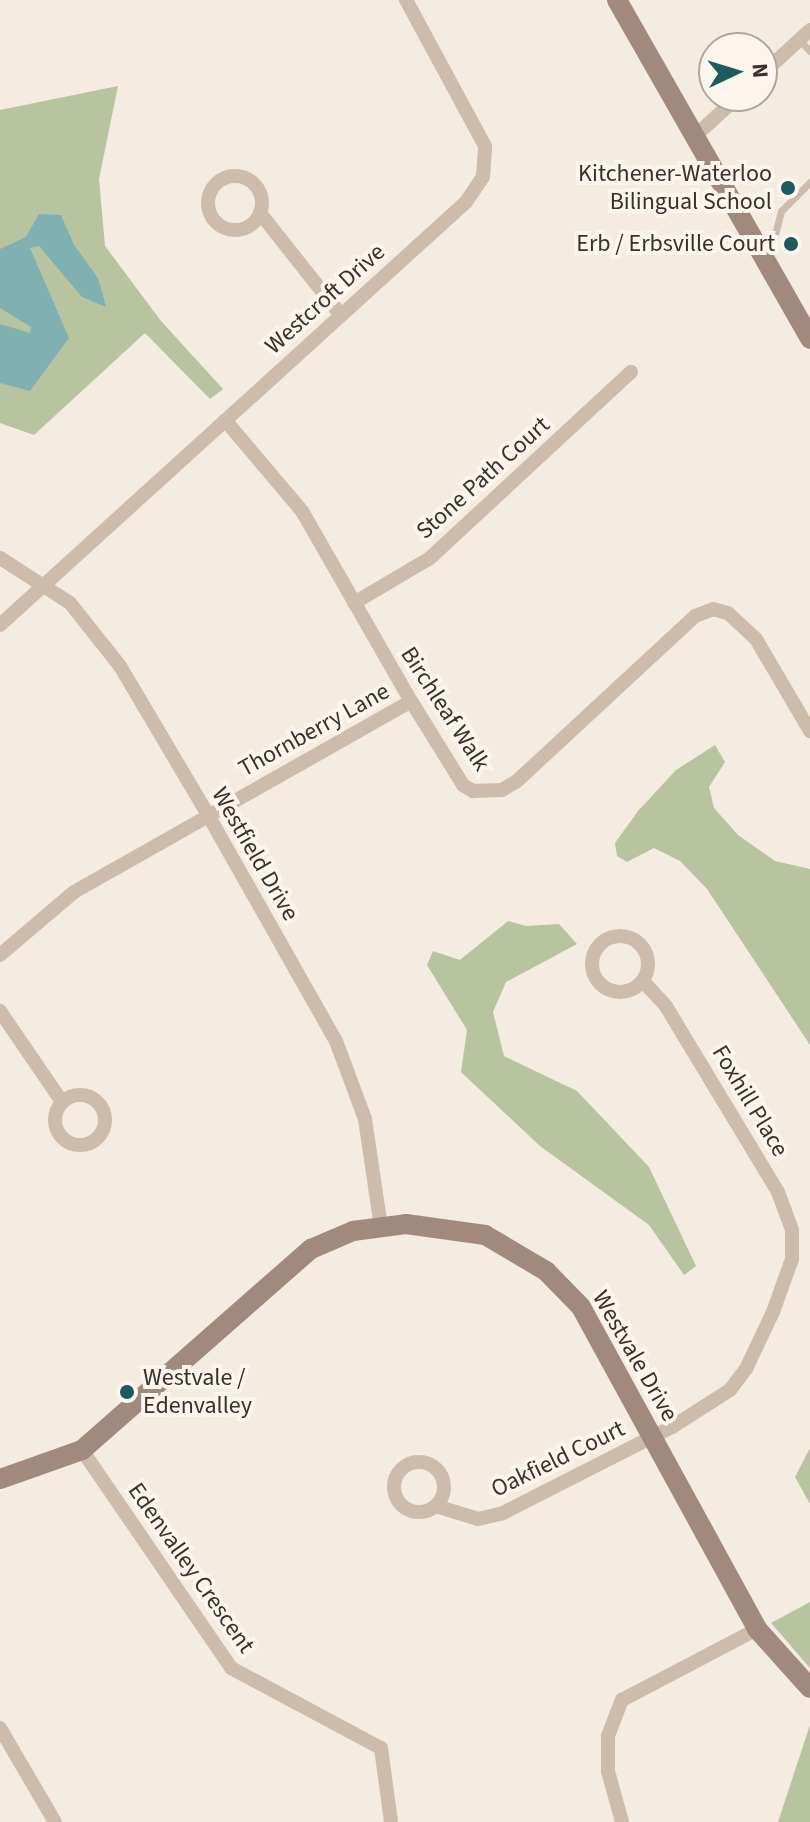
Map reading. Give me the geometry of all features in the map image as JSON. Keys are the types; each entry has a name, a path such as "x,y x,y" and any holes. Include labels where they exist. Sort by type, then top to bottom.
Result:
{"street":[{"name":"Westcroft Drive","path":"0,625 466,202 487,162 472,117 406,0"},
{"path":"617,0 769,260 810,339"},
{"path":"778,62 806,40"},
{"path":"695,136 721,112"},
{"path":"260,213 340,314"},
{"name":"Stone Path Court","path":"354,603 430,558 631,372"},
{"name":"Birchleaf Walk","path":"225,420 302,511 463,785 486,793 502,790 695,616 713,609 728,613 756,639 810,731"},
{"name":"Westfield Drive","path":"0,558 45,584 70,603 120,666 208,815 336,1041 365,1119 381,1227"},
{"name":"Thornberry Lane","path":"0,955 74,892 411,701"},
{"name":"Foxhill Place","path":"643,981 666,1006 722,1093 778,1192 792,1230 792,1259 746,1369 711,1405 653,1438"},
{"path":"0,1011 62,1102"},
{"name":"Westvale Drive","path":"0,1479 82,1450 281,1270 311,1249 353,1231 381,1227 445,1225 485,1235 546,1271 581,1307 757,1629 810,1688"},
{"name":"Oakfield Court","path":"436,1506 478,1519 503,1513 653,1438"},
{"name":"Edenvalley Crescent","path":"82,1450 231,1668 246,1680 356,1730 381,1748 391,1822"},
{"path":"622,1822 608,1771 608,1748 622,1700 757,1629"},
{"path":"0,1728 55,1822"}],"lane":[{"path":"769,260 781,211 794,193 810,182"}],"green space":[{"path":"118,86 99,179 105,246 161,321 223,389 210,399 145,333 34,435 0,423 0,110"},
{"path":"715,745 725,762 709,787 714,808 738,835 775,861 810,869 810,1045 707,889 680,861 654,848 627,862 617,856 615,843 638,811 676,770"},
{"path":"508,921 526,926 559,924 577,944 506,982 493,1012 504,1056 577,1091 649,1167 696,1266 684,1275 649,1225 540,1146 461,1072 467,1030 427,965 433,951 460,960"},
{"path":"810,1448 810,1504 795,1477"},
{"path":"810,1602 810,1668 771,1623"},
{"path":"810,1725 810,1822 778,1822"}],"water":[{"path":"39,214 61,215 74,245 98,278 106,307 82,297 39,246 30,248 69,338 30,391 0,383 0,324 30,333 31,327 0,308 0,249 26,237"}],"place":[{"name":"Kitchener-Waterloo Bilingual School","path":"788,188"},
{"name":"Erb / Erbsville Court","path":"791,244"},
{"name":"Westvale / Edenvalley","path":"127,1392"}]}
